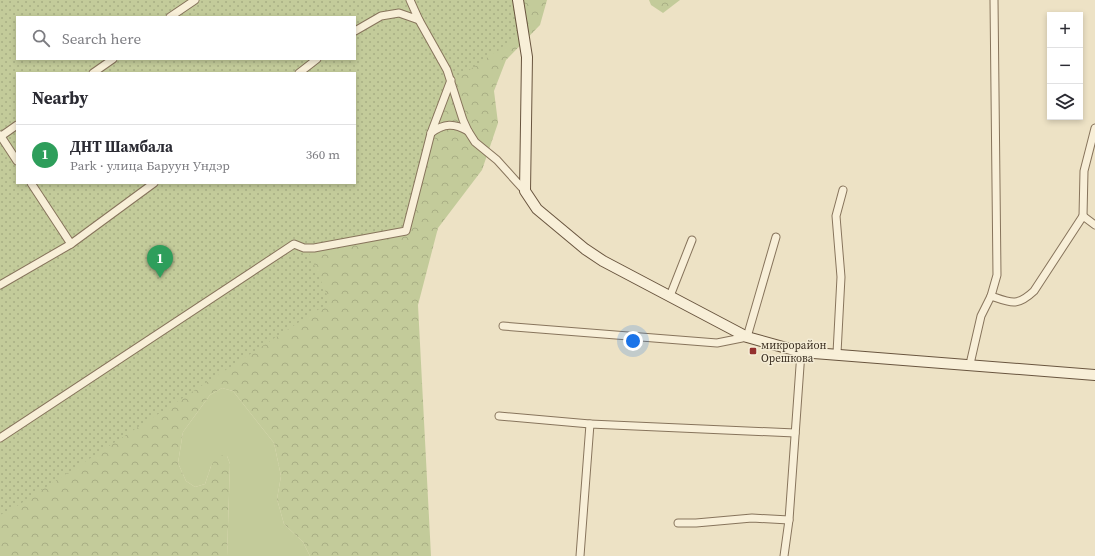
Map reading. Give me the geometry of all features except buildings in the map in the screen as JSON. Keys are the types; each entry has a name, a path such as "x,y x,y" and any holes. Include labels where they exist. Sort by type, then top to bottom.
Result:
{"street":[{"path":"171,16 194,0"},
{"path":"410,0 418,20 447,70 463,120 468,131 476,142 497,160 525,192 537,209 585,249 603,261 747,337 801,352 837,353 1095,375"},
{"path":"518,0 527,57 525,192"},
{"path":"970,364 981,316 995,286 997,275 994,0"},
{"path":"356,30 381,16 399,13 418,20"},
{"path":"94,72 112,60"},
{"path":"300,72 316,60"},
{"path":"0,438 294,244 304,248 314,248 406,231 431,133 451,80"},
{"path":"431,133 439,127 449,124 459,126 468,131"},
{"path":"16,126 0,136 16,160"},
{"path":"990,296 1009,303 1018,303 1026,298 1034,291 1083,216 1084,171 1095,128"},
{"path":"32,184 71,244"},
{"path":"0,285 71,244 153,184"},
{"path":"837,353 841,277 836,216 843,190"},
{"path":"1083,216 1095,225"},
{"path":"747,337 776,237"},
{"path":"670,296 692,240"},
{"path":"503,326 717,343 731,342 747,337"},
{"path":"784,556 789,520 794,433 801,352"},
{"path":"499,416 590,424 794,433"},
{"path":"580,556 590,424"},
{"path":"678,523 696,523 752,518 789,520"}],"green space":[{"path":"0,0 547,0 540,25 506,60 494,91 498,123 482,170 438,228 418,305 431,556 310,556 303,542 284,524 277,499 281,476 274,443 233,391 222,388 210,395 183,432 178,463 186,481 195,487 205,484 211,466 218,455 227,456 230,464 227,556 0,556"},
{"path":"0,0 513,0 517,24 515,38 448,85 406,234 309,253 330,302 17,506 0,515"},
{"path":"649,0 680,0 663,13 651,5"},
{"path":"222,388 233,391 274,443 281,476 277,499 284,524 303,542 310,556 227,556 230,464 227,456 211,466 205,484 195,487 186,481 178,463 183,432 210,395"}],"place":[{"name":"ДНТ Шамбала","path":"160,278"},
{"name":"микрорайон Орешкова","path":"753,351"}]}
